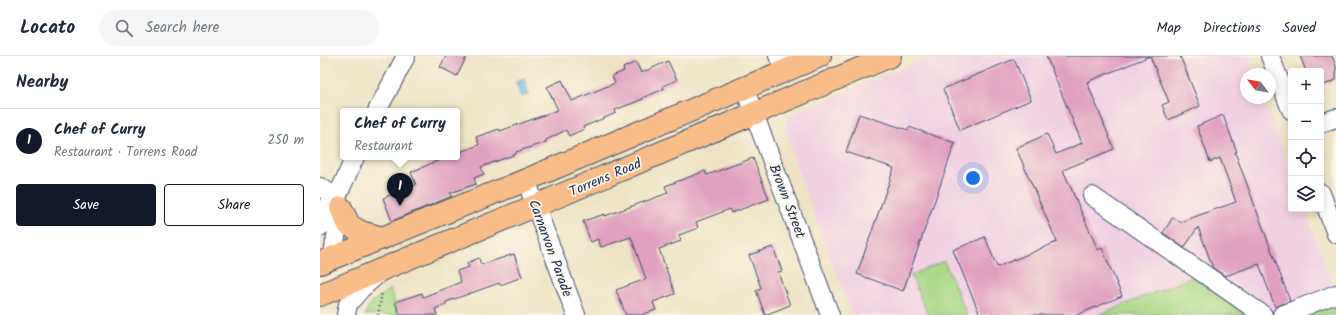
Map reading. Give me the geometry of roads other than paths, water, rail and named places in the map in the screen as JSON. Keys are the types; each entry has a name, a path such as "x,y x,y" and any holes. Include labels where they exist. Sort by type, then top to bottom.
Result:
{"main road":[{"name":"Torrens Road","path":"326,261 526,180 744,87 785,62 820,56"},
{"name":"Torrens Road","path":"327,292 385,277 535,206 890,56"},
{"path":"339,202 349,225 361,232 383,238"},
{"path":"326,261 327,292"}],"street":[{"path":"379,108 406,56"},
{"path":"1270,56 1289,104"},
{"name":"Brown Street","path":"744,87 830,315"},
{"path":"1324,122 1336,118"},
{"path":"326,261 339,202 353,160"},
{"name":"Carnarvon Parade","path":"526,180 576,315"},
{"path":"320,187 339,202"},
{"path":"1092,196 1262,315"},
{"path":"1324,201 1336,234"},
{"path":"320,228 328,204 339,202"},
{"path":"346,315 348,304 360,289 385,277"},
{"path":"327,292 336,315"},
{"path":"1282,315 1336,294"}],"water":[{"path":"524,79 529,94 521,97 516,82"}],"place":[{"name":"Chef of Curry","path":"400,206"}]}
